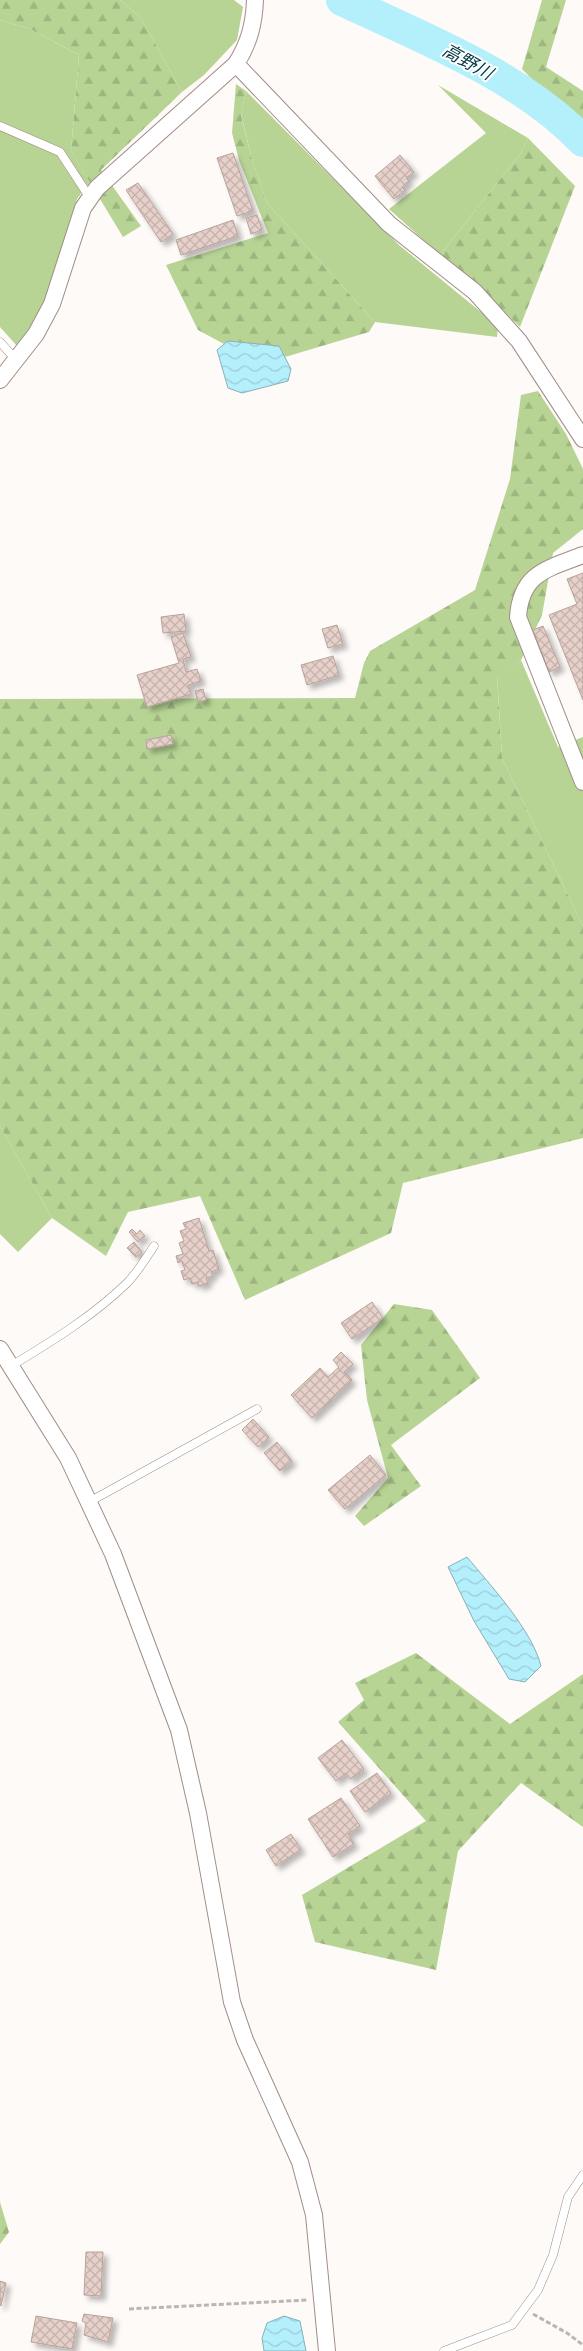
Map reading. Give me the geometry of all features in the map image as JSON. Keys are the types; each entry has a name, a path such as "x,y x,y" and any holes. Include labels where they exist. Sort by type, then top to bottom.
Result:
{"street":[{"path":"0,380 17,361 36,334 52,304 82,208 97,188 236,64 247,47 255,21 255,0"},
{"path":"236,64 389,224 475,292 519,341 583,439"},
{"path":"583,555 548,568 531,580 519,598 518,617 583,782"},
{"path":"5,1362 68,1458 89,1502 113,1554 179,1730 198,1813 232,2002 245,2040 300,2162 314,2215 327,2351"}],"lane":[{"path":"0,126 60,152 90,198"},
{"path":"0,342 17,361"},
{"path":"5,1362 81,1321 128,1282 154,1246"},
{"path":"89,1502 257,1409"},
{"path":"444,2351 512,2325 538,2290 553,2254 568,2197 583,2175"}],"path":[{"path":"129,2309 322,2299"},
{"path":"523,2311 567,2333 583,2345"}],"green space":[{"path":"0,0 120,0 141,18 182,92 101,170 141,226 123,237 71,151 79,55 30,29 0,20"},
{"path":"120,0 234,0 243,7 237,40 204,75 182,92 141,18"},
{"path":"542,0 566,0 546,67 583,91 583,131 522,69"},
{"path":"0,20 30,29 79,55 71,151 90,182 77,199 45,303 18,347 0,327"},
{"path":"236,84 246,91 241,115 252,159 267,203 375,322 369,332 285,357 279,346 228,341 224,344 198,330 166,265 268,233 239,160 232,133"},
{"path":"438,85 528,138 521,153 440,255 389,209 486,133"},
{"path":"246,91 399,245 498,326 497,337 375,322 267,203 252,159 241,114"},
{"path":"528,138 575,186 520,327 481,289 440,255 521,153"},
{"path":"538,391 566,434 583,469 583,529 553,553 542,615 521,660 497,676 502,758 583,926 583,1138 403,1183 391,1233 245,1300 200,1196 128,1212 106,1256 52,1218 0,1126 0,699 355,698 364,663 370,651 475,590 510,479 521,395"},
{"path":"521,660 558,747 583,737 583,926 502,758 497,675"},
{"path":"0,1126 52,1218 18,1252 0,1234"},
{"path":"394,1304 432,1310 480,1378 391,1445 421,1486 364,1526 355,1516 388,1478 367,1400 361,1345"},
{"path":"416,1653 510,1724 583,1674 583,1827 521,1783 458,1851 436,1970 315,1942 302,1895 426,1821 338,1722 364,1700 355,1683"},
{"path":"0,2202 9,2232 0,2244"}],"water":[{"path":"228,341 279,346 291,369 288,381 242,393 228,388 217,350"},
{"path":"467,1557 510,1609 536,1652 541,1666 525,1682 509,1679 474,1621 448,1567"},
{"path":"284,2316 300,2321 306,2351 264,2351 262,2338 267,2323"}],"building":[{"path":"233,153 253,211 237,216 217,158"},
{"path":"400,155 414,172 406,178 409,181 402,187 405,190 394,199 375,176"},
{"path":"138,183 173,234 161,242 126,190"},
{"path":"257,215 262,230 251,234 246,218"},
{"path":"233,220 238,236 181,255 176,240"},
{"path":"583,573 583,700 549,615 577,604 567,579"},
{"path":"184,614 186,631 163,633 161,617"},
{"path":"337,625 343,644 328,648 322,629"},
{"path":"543,626 560,667 549,672 533,630"},
{"path":"183,633 191,657 183,659 186,672 197,669 201,681 188,685 191,694 147,707 137,675 179,663 171,637"},
{"path":"333,656 339,675 307,685 301,665"},
{"path":"203,689 206,700 198,702 195,691"},
{"path":"171,735 173,744 147,749 146,740"},
{"path":"199,1218 209,1251 213,1250 219,1269 211,1272 213,1276 206,1278 208,1283 199,1286 198,1282 192,1284 190,1278 184,1280 181,1271 185,1270 182,1261 178,1263 176,1256 183,1254 179,1243 184,1241 180,1231 186,1229 183,1223"},
{"path":"132,1229 137,1234 140,1230 145,1236 138,1242 129,1232"},
{"path":"134,1242 142,1252 136,1257 127,1248"},
{"path":"372,1302 383,1318 352,1339 341,1323"},
{"path":"341,1352 353,1364 344,1372 352,1380 312,1418 291,1395 320,1368 328,1377 339,1367 333,1360"},
{"path":"253,1419 269,1437 258,1447 242,1430"},
{"path":"277,1442 292,1461 280,1471 264,1453"},
{"path":"370,1455 386,1475 345,1509 328,1490"},
{"path":"342,1740 364,1769 351,1779 346,1773 336,1781 318,1758"},
{"path":"377,1773 391,1793 365,1812 350,1791"},
{"path":"341,1798 360,1826 348,1834 354,1844 333,1857 308,1819"},
{"path":"291,1834 301,1849 276,1866 266,1850"},
{"path":"86,2252 103,2252 101,2296 84,2295"},
{"path":"0,2281 6,2283 1,2306 0,2305"},
{"path":"84,2314 113,2318 108,2342 84,2335 86,2323 82,2321"},
{"path":"36,2316 77,2323 72,2349 31,2342"}],"waterway":[{"name":"高野川","path":"342,0 438,44 501,78 531,97 583,141"}]}
